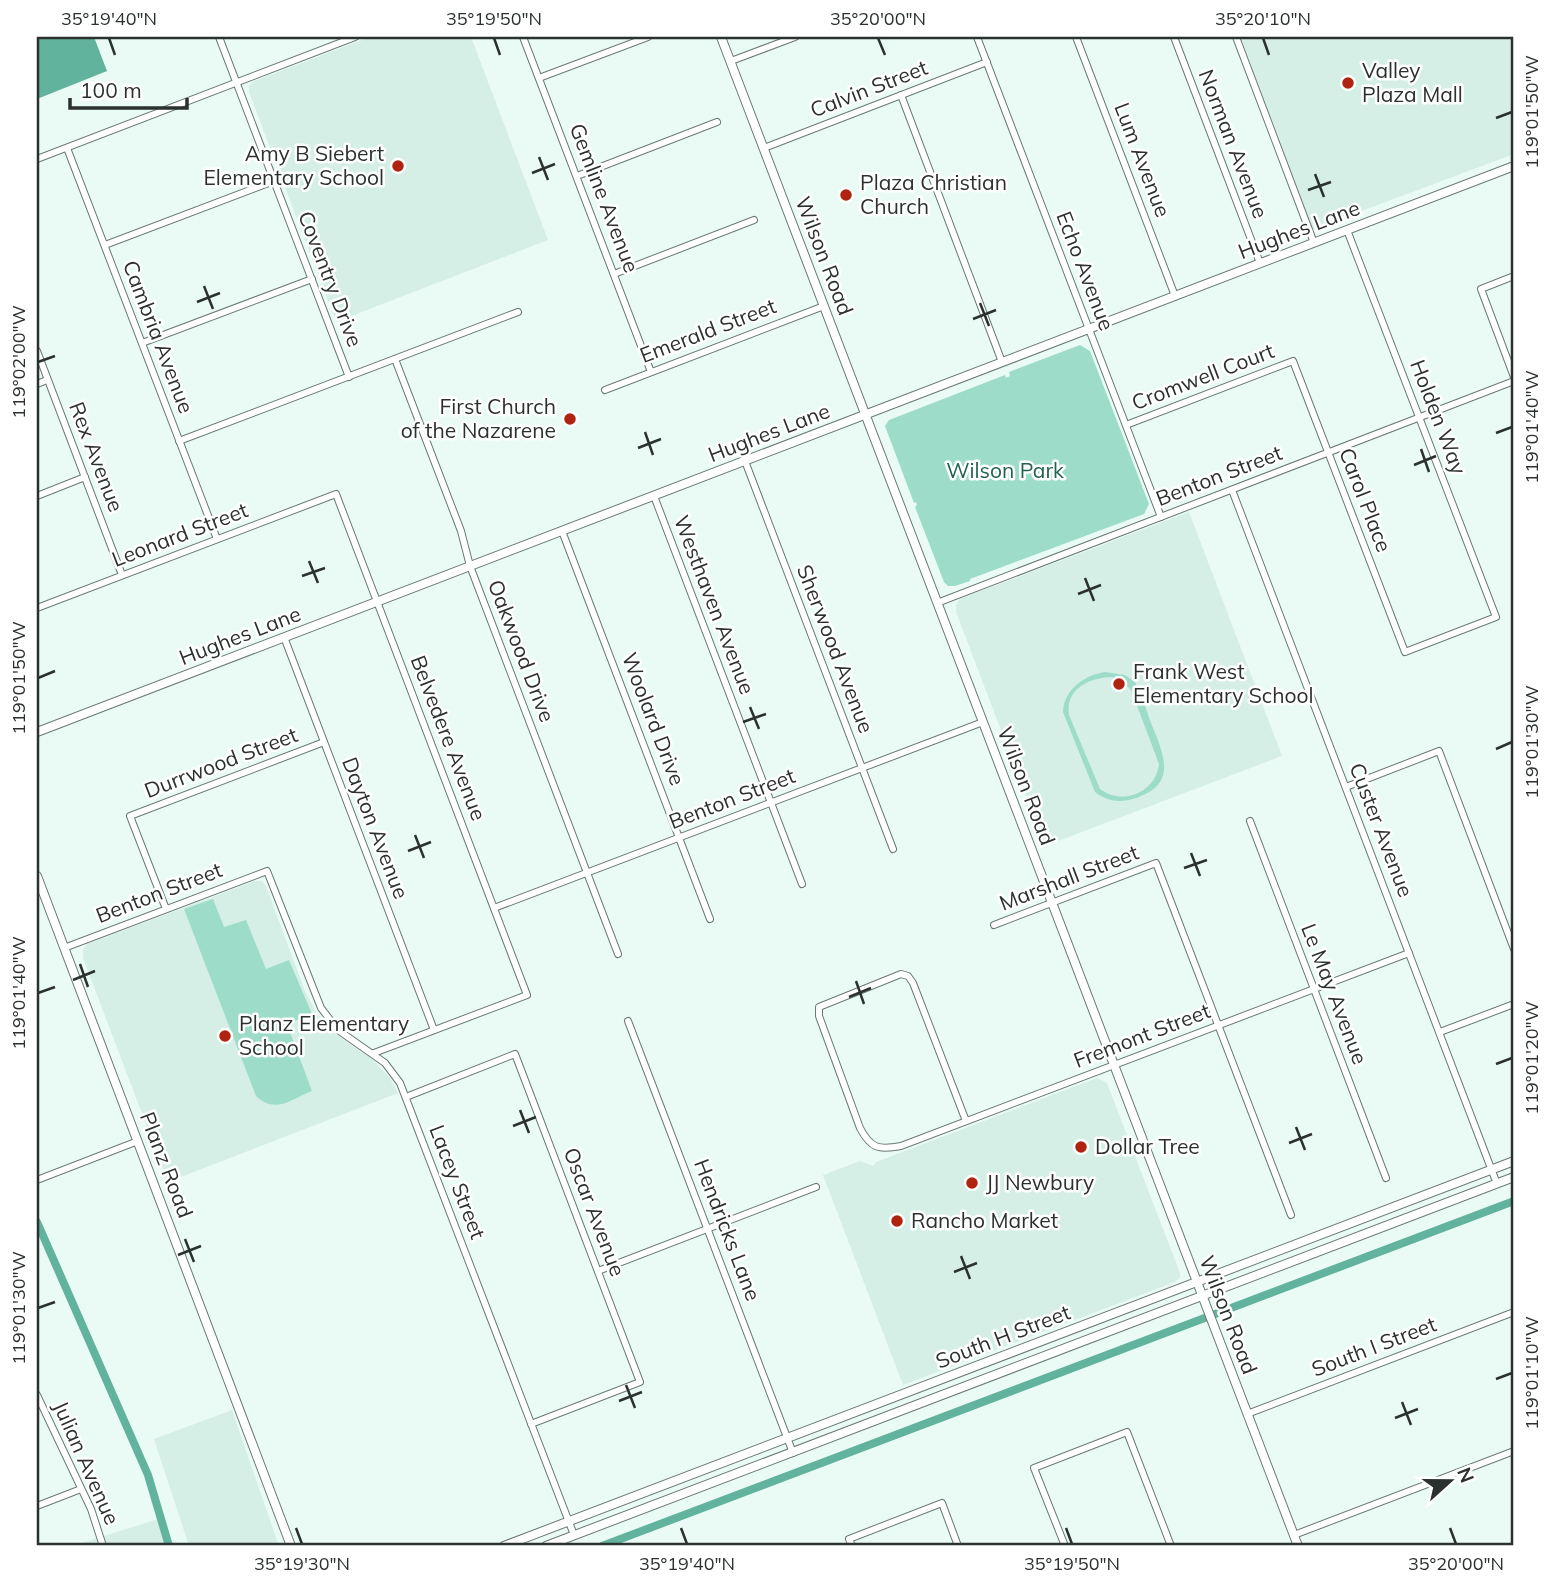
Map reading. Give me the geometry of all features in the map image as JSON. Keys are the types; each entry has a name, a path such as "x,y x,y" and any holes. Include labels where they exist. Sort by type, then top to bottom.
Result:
{"street":[{"name":"Coventry Drive","path":"219,37 349,377"},
{"path":"37,159 355,37"},
{"name":"Gemline Avenue","path":"523,37 651,372"},
{"path":"539,78 648,37"},
{"name":"Wilson Road","path":"721,37 1298,1546"},
{"path":"731,61 795,37"},
{"name":"Echo Avenue","path":"977,37 1161,517"},
{"name":"Lum Avenue","path":"1076,37 1175,296"},
{"name":"Norman Avenue","path":"1174,37 1260,263"},
{"path":"1236,37 1314,243"},
{"name":"Calvin Street","path":"764,148 987,62"},
{"path":"901,95 1002,362"},
{"path":"577,176 717,122"},
{"name":"Cambria Avenue","path":"67,148 217,539"},
{"name":"Hughes Lane","path":"37,732 1514,166"},
{"path":"105,246 274,181"},
{"path":"614,274 754,220"},
{"name":"Holden Way","path":"1347,230 1496,617 1405,652"},
{"path":"1514,276 1480,289 1514,379"},
{"path":"142,343 312,279"},
{"name":"Emerald Street","path":"605,390 824,306"},
{"path":"179,441 518,312"},
{"name":"Rex Avenue","path":"37,351 122,575"},
{"name":"Oakwood Drive","path":"396,359 461,531 470,566 618,954"},
{"name":"Cromwell Court","path":"1126,425 1293,361"},
{"name":"Carol Place","path":"1293,361 1405,652"},
{"name":"Benton Street","path":"937,603 1514,379"},
{"path":"37,384 47,380"},
{"name":"Sherwood Avenue","path":"745,461 893,849"},
{"path":"37,496 85,477"},
{"name":"Custer Avenue","path":"1232,489 1497,1184"},
{"name":"Leonard Street","path":"37,608 336,494"},
{"name":"Belvedere Avenue","path":"336,494 527,995 434,1030"},
{"name":"Westhaven Avenue","path":"654,496 802,884"},
{"name":"Woolard Drive","path":"562,531 710,919"},
{"name":"Dayton Avenue","path":"284,637 434,1030"},
{"name":"Benton Street","path":"494,908 983,722"},
{"name":"Durrwood Street","path":"166,909 130,816 324,743"},
{"path":"1346,787 1439,751 1514,949"},
{"name":"Le May Avenue","path":"1250,821 1386,1178"},
{"name":"Marshall Street","path":"994,925 1156,863 1219,1026"},
{"name":"Benton Street","path":"64,948 267,871"},
{"name":"Lacey Street","path":"267,871 321,1009 338,1030 374,1053 393,1072 406,1097 574,1535"},
{"name":"Planz Road","path":"37,876 291,1546"},
{"name":"Fremont Street","path":"966,1121 908,976 901,974 824,1004 818,1012 860,1128 873,1145 885,1149 901,1146 1409,953"},
{"path":"1440,1032 1514,1004"},
{"name":"Hendricks Lane","path":"628,1021 793,1453"},
{"path":"1219,1026 1291,1215"},
{"path":"374,1053 434,1030"},
{"name":"Oscar Avenue","path":"406,1097 515,1054 640,1382 531,1424"},
{"path":"37,1180 138,1141"},
{"name":"South H Street","path":"504,1546 1514,1161"},
{"name":"South H Street","path":"546,1546 1514,1177"},
{"path":"598,1272 816,1187"},
{"name":"South I Street","path":"1247,1414 1514,1312"},
{"name":"Julian Avenue","path":"37,1395 91,1509 103,1546"},
{"path":"1065,1546 1034,1468 1127,1432 1171,1546"},
{"path":"1294,1535 1514,1451"},
{"path":"37,1506 81,1489"},
{"path":"850,1543 942,1503 958,1546"}],"shaded area":[{"path":"37,37 94,37 107,71 37,99"},
{"name":"Amy B Siebert Elementary School","path":"370,37 471,37 548,240 336,322 249,86 254,81"},
{"path":"1241,37 1514,37 1514,154 1311,230"},
{"name":"Frank West Elementary School","path":"1189,512 1282,756 1045,846 956,612 956,605 960,599"},
{"name":"Planz Elementary School","path":"255,881 262,881 266,886 305,991 316,1012 331,1031 373,1060 390,1078 398,1093 168,1182 83,958 83,950 87,944"},
{"path":"1097,1078 1107,1083 1180,1278 903,1385 823,1175 860,1161 873,1166 876,1162"},
{"path":"232,1410 279,1546 189,1546 154,1439"},
{"path":"158,1519 166,1546 74,1546 91,1540"}],"green space":[{"name":"Wilson Park","path":"1080,345 1090,351 1149,504 1144,514 970,581 948,586 944,582 915,507 916,502 914,503 885,426 889,420 1005,375 1006,378 1010,376 1009,372"},
{"path":"1105,672 1125,675 1135,682 1163,756 1163,776 1158,785 1130,800 1110,800 1095,792 1063,712 1067,696 1077,684 1090,676","holes":["1103,678 1121,680 1131,690 1159,764 1152,783 1137,794 1128,796 1109,794 1100,789 1069,715 1071,698 1080,687"]},
{"path":"213,899 224,927 246,920 266,969 289,960 312,1014 287,1024 312,1091 283,1104 270,1104 256,1096 184,909"}],"waterway":[{"path":"602,1546 1514,1201"},
{"path":"37,1222 148,1475 169,1546"}],"place":[{"name":"Valley Plaza Mall","path":"1348,83"},
{"name":"Amy B Siebert Elementary School","path":"398,166"},
{"name":"Plaza Christian Church","path":"846,195"},
{"name":"First Church of the Nazarene","path":"570,419"},
{"name":"Frank West Elementary School","path":"1119,684"},
{"name":"Planz Elementary School","path":"225,1036"},
{"name":"Dollar Tree","path":"1081,1147"},
{"name":"JJ Newbury","path":"972,1183"},
{"name":"Rancho Market","path":"897,1221"}]}
